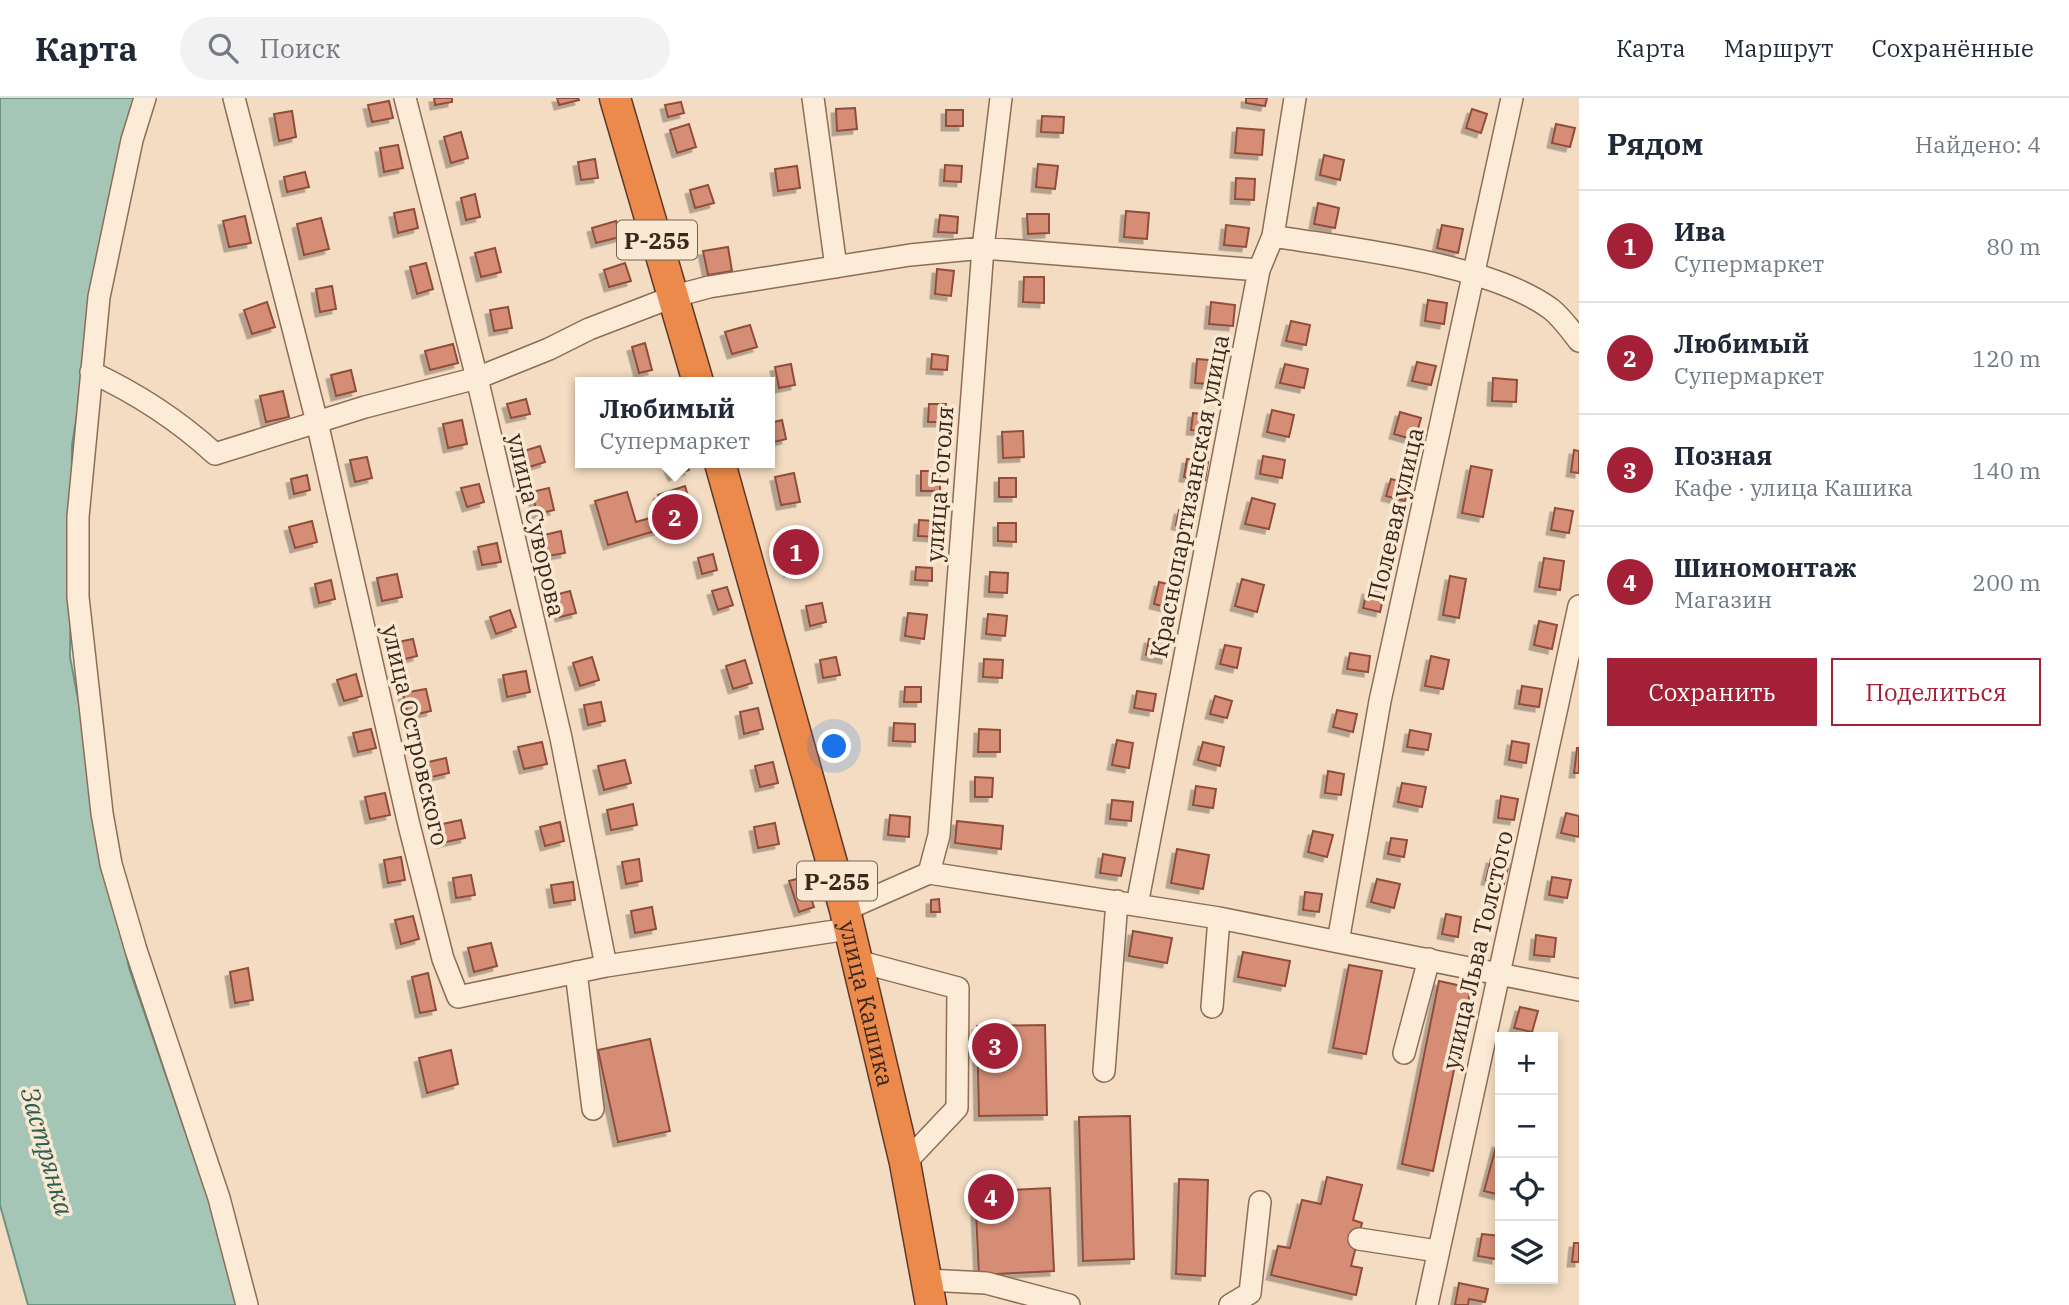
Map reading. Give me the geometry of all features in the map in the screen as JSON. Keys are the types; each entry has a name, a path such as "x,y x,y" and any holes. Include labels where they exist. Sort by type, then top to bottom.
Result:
{"highway":[{"name":"Р-255","path":"615,98 697,377"},
{"name":"улица Кашика","path":"721,468 847,919 905,1163 929,1292"}],"street":[{"path":"145,98 132,140 99,297 78,517 78,597 102,813 111,864 136,950 219,1198 247,1305"},
{"name":"улица Островского","path":"234,98 317,422 409,825 443,959 458,997 847,919 929,873"},
{"name":"улица Суворова","path":"404,98 477,378 561,738 606,966"},
{"path":"813,98 836,267"},
{"name":"улица Гоголя","path":"929,873 939,835 982,248 1001,98"},
{"name":"Краснопартизанская улица","path":"1104,1071 1127,903 1259,270 1273,236 1295,98"},
{"name":"Полевая улица","path":"1338,942 1381,701 1476,274 1498,153 1512,98"},
{"path":"1273,236 1476,274 1508,286 1549,307 1579,341"},
{"path":"91,372 127,389 181,422 215,454 317,422 477,378 549,349 589,329 675,296 709,287 910,255 982,248 1259,270"},
{"name":"улица Льва Толстого","path":"1427,1305 1576,635 1579,606"},
{"path":"929,873 1219,918 1579,990"},
{"path":"1212,1007 1219,918"},
{"path":"1404,1053 1429,959"},
{"path":"857,961 958,988 957,1108 905,1163"},
{"path":"576,972 593,1110"},
{"path":"1230,1305 1250,1293 1260,1202"},
{"path":"1359,1239 1437,1251"},
{"path":"929,1292 986,1283 1069,1305"}],"water":[{"name":"Застрянка","path":"0,98 140,98 91,330 72,445 70,657 129,968 245,1305 28,1305 0,1205"}],"building":[{"path":"434,98 452,98 452,102 435,105"},
{"path":"557,98 578,98 579,100 559,105"},
{"path":"1246,98 1267,98 1265,106 1246,103"},
{"path":"389,101 393,118 372,122 368,105"},
{"path":"681,102 684,113 668,117 665,105"},
{"path":"855,108 857,129 837,131 836,109"},
{"path":"1472,109 1487,114 1481,133 1466,128"},
{"path":"946,110 963,110 963,126 946,126"},
{"path":"292,111 296,137 279,141 274,114"},
{"path":"1042,116 1064,117 1063,133 1041,132"},
{"path":"689,124 696,147 677,153 670,130"},
{"path":"1556,124 1575,128 1570,147 1552,143"},
{"path":"1237,128 1264,130 1262,155 1235,153"},
{"path":"461,132 468,158 451,163 444,137"},
{"path":"398,145 403,168 384,172 380,148"},
{"path":"1324,155 1344,160 1340,180 1320,175"},
{"path":"595,159 598,178 581,180 578,162"},
{"path":"1038,164 1058,166 1055,189 1036,187"},
{"path":"945,165 962,166 961,182 944,181"},
{"path":"797,166 800,188 778,191 775,169"},
{"path":"305,172 309,187 287,192 284,177"},
{"path":"1236,178 1255,179 1254,200 1235,199"},
{"path":"708,185 714,203 695,208 690,190"},
{"path":"475,194 480,217 466,220 461,198"},
{"path":"1318,203 1339,208 1335,228 1314,224"},
{"path":"414,209 418,228 398,233 394,213"},
{"path":"1126,211 1149,213 1147,239 1124,237"},
{"path":"1027,214 1049,214 1049,233 1028,234"},
{"path":"940,215 958,217 957,233 938,232"},
{"path":"245,216 251,243 229,247 223,221"},
{"path":"321,218 329,249 304,255 297,224"},
{"path":"616,221 620,237 596,243 592,228"},
{"path":"1226,225 1249,228 1246,247 1224,245"},
{"path":"1442,225 1463,229 1458,253 1437,248"},
{"path":"728,247 732,271 708,275 703,251"},
{"path":"495,248 501,272 481,277 475,253"},
{"path":"426,263 433,289 417,294 410,267"},
{"path":"625,263 631,281 609,287 604,270"},
{"path":"937,269 954,271 951,296 935,294"},
{"path":"1024,277 1044,277 1044,303 1023,302"},
{"path":"332,286 336,309 320,312 316,289"},
{"path":"1428,300 1447,303 1444,324 1425,321"},
{"path":"267,302 275,327 252,334 244,310"},
{"path":"1211,302 1235,305 1233,326 1209,324"},
{"path":"508,307 512,328 494,331 490,310"},
{"path":"1291,321 1310,325 1306,345 1286,341"},
{"path":"750,325 757,347 732,354 725,332"},
{"path":"645,343 652,370 639,373 632,347"},
{"path":"453,344 458,363 430,370 425,351"},
{"path":"932,354 948,356 947,370 931,369"},
{"path":"1197,359 1221,361 1219,385 1195,383"},
{"path":"1417,362 1436,366 1431,385 1412,381"},
{"path":"791,364 795,385 779,388 775,367"},
{"path":"1285,364 1308,369 1304,388 1280,383"},
{"path":"351,370 356,391 336,396 331,375"},
{"path":"1493,378 1517,380 1516,402 1492,401"},
{"path":"283,391 289,417 266,422 260,396"},
{"path":"526,399 530,414 511,418 507,404"},
{"path":"929,404 946,404 946,422 928,422"},
{"path":"1272,410 1294,415 1289,437 1267,432"},
{"path":"1400,412 1421,418 1415,440 1394,434"},
{"path":"1193,413 1214,415 1212,432 1191,430"},
{"path":"462,420 467,444 448,448 443,424"},
{"path":"782,420 786,439 775,442 775,422"},
{"path":"1023,431 1024,457 1003,458 1002,432"},
{"path":"540,446 545,462 526,468 521,452"},
{"path":"1574,450 1579,451 1579,473 1571,472"},
{"path":"1263,456 1285,460 1282,478 1260,474"},
{"path":"367,457 372,478 355,482 350,460"},
{"path":"1187,459 1208,462 1205,480 1184,477"},
{"path":"1471,466 1492,470 1483,517 1462,513"},
{"path":"669,468 688,468 689,470 673,476"},
{"path":"921,471 940,471 940,491 921,491"},
{"path":"794,473 800,502 781,505 775,477"},
{"path":"307,475 310,490 294,494 291,479"},
{"path":"999,478 1016,478 1016,497 999,497"},
{"path":"1391,479 1410,484 1405,501 1386,496"},
{"path":"479,484 484,502 467,507 461,488"},
{"path":"685,486 695,519 608,545 595,501 627,492 636,522 664,514 658,495"},
{"path":"549,488 554,510 537,514 532,492"},
{"path":"1252,498 1275,504 1269,529 1245,524"},
{"path":"1555,508 1573,511 1569,533 1551,530"},
{"path":"1179,510 1197,513 1194,528 1176,525"},
{"path":"919,520 936,521 935,537 918,536"},
{"path":"312,521 317,542 295,548 289,527"},
{"path":"998,523 1016,523 1016,542 998,541"},
{"path":"561,531 565,553 548,556 544,535"},
{"path":"803,531 811,567 789,572 780,536"},
{"path":"497,543 501,562 482,565 478,547"},
{"path":"713,554 717,570 702,574 698,558"},
{"path":"1544,558 1564,561 1560,590 1539,587"},
{"path":"916,567 932,568 932,581 915,580"},
{"path":"990,572 1008,573 1007,593 989,592"},
{"path":"397,574 402,597 382,601 377,578"},
{"path":"1450,576 1466,579 1459,618 1443,615"},
{"path":"1242,579 1264,585 1257,612 1235,606"},
{"path":"331,580 335,599 319,603 315,584"},
{"path":"1159,582 1180,587 1175,609 1154,604"},
{"path":"727,587 733,605 718,610 712,591"},
{"path":"1367,590 1384,594 1380,612 1363,608"},
{"path":"570,591 576,613 560,617 555,595"},
{"path":"822,603 826,622 810,626 806,606"},
{"path":"510,610 516,627 496,634 490,617"},
{"path":"908,613 927,615 924,639 905,636"},
{"path":"988,614 1007,616 1005,636 986,634"},
{"path":"1539,621 1557,625 1552,649 1534,645"},
{"path":"413,639 417,656 397,661 393,643"},
{"path":"1149,639 1169,642 1166,659 1146,655"},
{"path":"1225,645 1241,648 1237,668 1220,664"},
{"path":"1350,653 1370,656 1368,672 1347,669"},
{"path":"1431,656 1449,660 1443,689 1425,686"},
{"path":"592,657 599,680 580,686 573,663"},
{"path":"836,657 840,675 823,678 820,660"},
{"path":"984,659 1003,660 1002,678 983,677"},
{"path":"745,660 752,683 733,689 726,666"},
{"path":"526,671 530,692 507,697 503,675"},
{"path":"356,674 362,696 344,701 337,680"},
{"path":"1522,686 1542,689 1539,707 1519,704"},
{"path":"905,687 921,687 921,702 904,702"},
{"path":"426,689 431,711 408,716 403,693"},
{"path":"1137,691 1156,694 1153,711 1134,708"},
{"path":"1215,696 1232,701 1227,718 1210,714"},
{"path":"601,702 605,721 588,725 584,705"},
{"path":"758,708 763,729 744,734 740,712"},
{"path":"1337,710 1357,714 1353,732 1333,727"},
{"path":"894,723 915,724 915,742 893,741"},
{"path":"371,729 376,748 358,752 353,733"},
{"path":"979,729 1000,730 1000,752 978,752"},
{"path":"1410,730 1431,734 1428,750 1407,747"},
{"path":"1117,740 1133,743 1129,768 1112,765"},
{"path":"1512,741 1529,744 1526,763 1509,760"},
{"path":"542,742 547,764 524,769 518,747"},
{"path":"1203,742 1224,747 1220,766 1198,760"},
{"path":"1577,748 1579,773 1574,773"},
{"path":"446,758 449,773 427,778 424,763"},
{"path":"625,760 631,783 604,790 598,766"},
{"path":"773,762 778,783 760,787 755,766"},
{"path":"1328,771 1344,774 1341,795 1325,793"},
{"path":"975,777 993,778 992,797 975,797"},
{"path":"1402,783 1426,787 1422,807 1398,802"},
{"path":"1196,786 1216,789 1213,808 1193,805"},
{"path":"385,793 390,815 370,819 365,797"},
{"path":"1501,796 1518,799 1514,820 1498,818"},
{"path":"1112,800 1133,802 1131,821 1110,819"},
{"path":"633,804 637,825 611,830 607,810"},
{"path":"1566,813 1579,816 1579,837 1561,833"},
{"path":"890,815 910,817 909,837 888,835"},
{"path":"461,820 465,838 441,843 438,825"},
{"path":"957,821 1003,826 1001,849 955,843"},
{"path":"560,822 564,841 545,846 540,827"},
{"path":"775,823 779,844 758,848 754,827"},
{"path":"1313,831 1333,835 1327,857 1308,852"},
{"path":"1391,838 1407,840 1404,857 1388,854"},
{"path":"1177,849 1209,855 1203,889 1171,883"},
{"path":"1103,854 1125,858 1121,876 1100,873"},
{"path":"401,857 405,880 388,883 384,860"},
{"path":"639,859 642,881 626,884 622,862"},
{"path":"1491,859 1509,864 1504,884 1486,880"},
{"path":"471,875 475,895 456,898 453,878"},
{"path":"804,877 814,907 799,912 789,881"},
{"path":"1552,877 1571,880 1567,898 1549,895"},
{"path":"1377,879 1400,884 1394,908 1371,902"},
{"path":"573,882 575,900 554,903 551,885"},
{"path":"1305,892 1322,894 1319,912 1303,910"},
{"path":"939,899 940,912 931,912 931,900"},
{"path":"652,907 656,929 635,933 631,911"},
{"path":"1446,914 1461,917 1458,937 1442,934"},
{"path":"413,916 419,939 401,944 395,920"},
{"path":"1133,931 1172,938 1167,963 1129,956"},
{"path":"1536,935 1556,938 1554,957 1534,955"},
{"path":"491,943 497,966 474,972 468,948"},
{"path":"1243,952 1290,961 1285,986 1238,977"},
{"path":"1349,965 1382,971 1366,1054 1333,1048"},
{"path":"248,968 253,1000 235,1003 230,972"},
{"path":"428,973 436,1010 420,1013 412,977"},
{"path":"1439,981 1471,988 1433,1171 1402,1164"},
{"path":"1520,1007 1538,1011 1532,1032 1514,1028"},
{"path":"1045,1025 1047,1115 979,1116 977,1026"},
{"path":"650,1039 670,1131 618,1142 598,1050"},
{"path":"451,1050 458,1084 427,1093 419,1058"},
{"path":"1130,1116 1134,1259 1083,1261 1079,1117"},
{"path":"1495,1150 1495,1194 1484,1191"},
{"path":"1327,1177 1362,1185 1353,1220 1362,1223 1351,1266 1362,1268 1356,1295 1271,1275 1278,1246 1290,1248 1302,1200 1321,1204"},
{"path":"1179,1179 1208,1180 1205,1276 1176,1274"},
{"path":"1050,1188 1054,1271 979,1275 975,1192"},
{"path":"1482,1234 1495,1235 1495,1259 1478,1256"},
{"path":"1574,1243 1579,1243 1579,1262 1572,1262"},
{"path":"1459,1283 1488,1289 1485,1302 1469,1299 1468,1305 1455,1305"}],"place":[{"name":"Любимый","path":"675,517"},
{"name":"Ива","path":"796,552"},
{"name":"Позная","path":"995,1046"},
{"name":"Шиномонтаж","path":"991,1197"}]}
